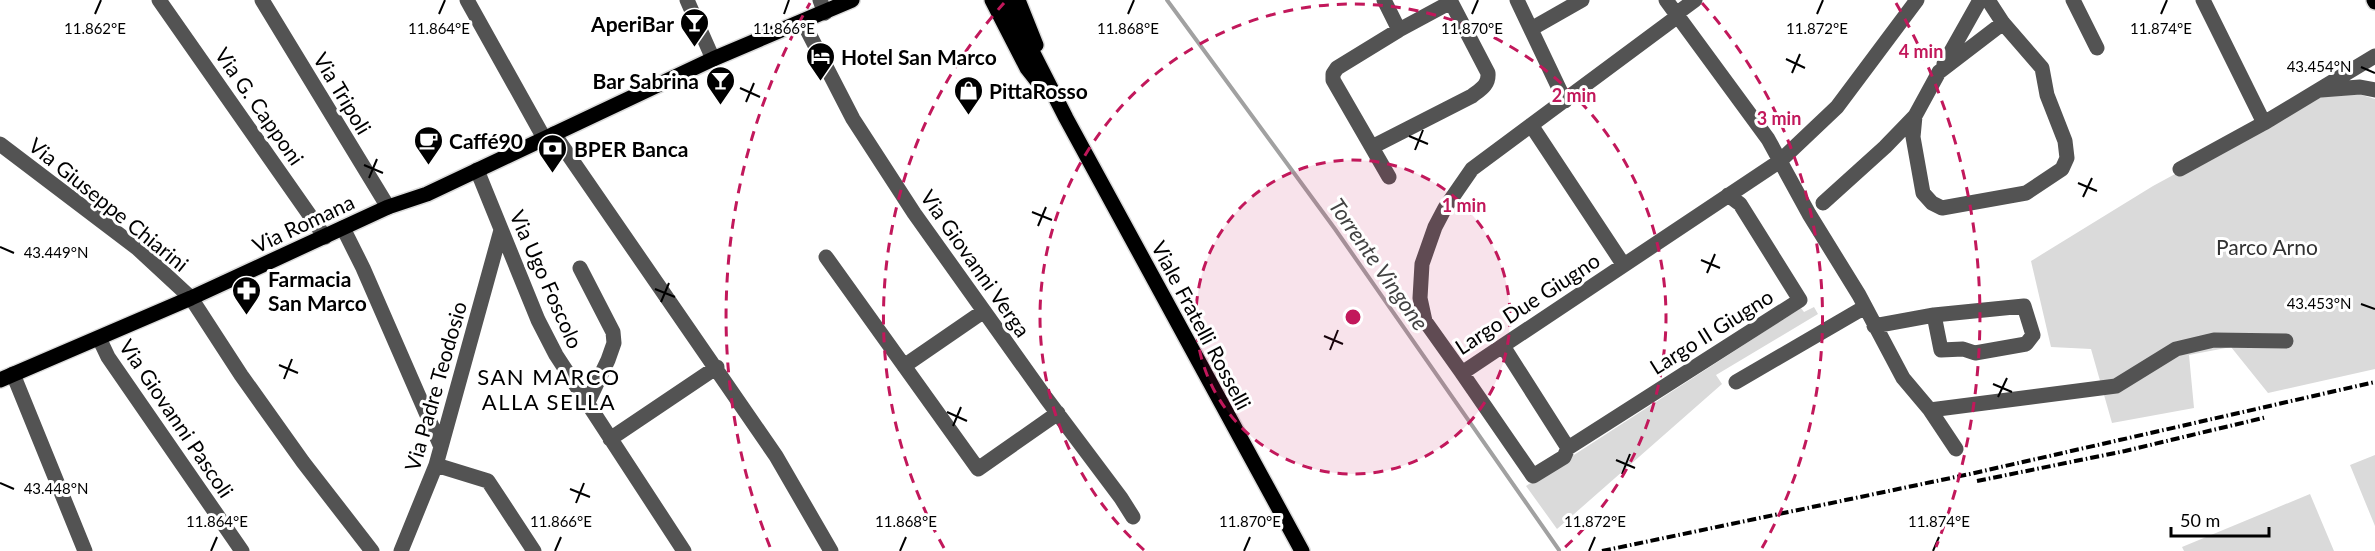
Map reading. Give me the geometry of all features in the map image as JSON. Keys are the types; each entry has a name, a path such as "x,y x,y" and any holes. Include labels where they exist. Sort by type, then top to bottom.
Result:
{"main road":[{"name":"Via Romana","path":"7,377 191,298 388,207 427,194 713,59 803,22 823,6 852,0"},
{"path":"982,0 1003,23"},
{"name":"Viale Fratelli Rosselli","path":"992,0 1027,68 1066,118"},
{"name":"Viale Fratelli Rosselli","path":"1006,0 1066,118 1302,551"},
{"path":"1018,0 1029,24 1050,88"}],"street":[{"name":"Via G. Capponi","path":"159,0 325,237"},
{"name":"Via Tripoli","path":"262,0 388,207"},
{"path":"467,0 549,136 717,367 777,456 831,551"},
{"path":"687,0 713,59"},
{"path":"1384,0 1399,30"},
{"path":"1517,0 1565,101"},
{"path":"1531,29 1582,0"},
{"path":"1666,0 1768,139 1865,307 1903,378 1930,410 1956,449"},
{"name":"Largo Due Giugno","path":"1695,0 1565,101 1472,169 1440,217 1422,264 1420,288 1425,321 1462,373 1780,161 1837,107 1917,0"},
{"path":"1824,203 1915,116 1980,0"},
{"path":"1915,116 1913,137 1923,193 1932,203 1942,208 2026,193 2062,170 2067,158 2065,141 2047,95 2042,68 2003,23 1988,0"},
{"path":"2073,0 2097,48"},
{"path":"2203,0 2264,123"},
{"path":"1372,147 1472,96 1489,80 1488,73 1451,1 1337,68 1333,74 1333,80 1389,177"},
{"name":"Via Giovanni Verga","path":"803,22 853,119 914,213 1133,517"},
{"path":"1939,72 2003,23"},
{"path":"2180,170 2264,123 2375,56"},
{"path":"2318,90 2360,87 2375,90"},
{"path":"1531,125 1623,264"},
{"name":"Via Giuseppe Chiarini","path":"0,144 137,248 191,298 240,375 303,462 372,551"},
{"name":"Via Ugo Foscolo","path":"477,170 538,320 556,356 684,551"},
{"name":"Largo II Giugno","path":"1462,373 1533,476 1564,457 1568,448 1800,300 1740,204 1728,195"},
{"path":"343,228 363,268 441,447"},
{"name":"Via Padre Teodosio","path":"400,551 436,465 501,230"},
{"path":"826,257 978,469 1058,413"},
{"path":"580,268 613,332 614,343 587,404"},
{"path":"1874,326 1934,315 2024,306 2033,335 2026,344 1974,353 1963,349 1941,350 1934,315"},
{"path":"1736,382 1865,307"},
{"path":"904,366 984,311"},
{"name":"Via Giovanni Pascoli","path":"99,338 108,357 242,551"},
{"path":"1930,410 2116,386 2176,349 2214,340 2286,341"},
{"path":"1503,346 1568,448"},
{"path":"610,439 717,367"},
{"path":"7,377 85,551"},
{"path":"436,465 488,481 534,551"}],"green space":[{"name":"Parco Arno","path":"2355,93 2375,99 2375,369 2268,393 2231,347 2189,355 2194,408 2112,423 2091,349 2051,347 2031,261 2153,186 2319,96"},
{"path":"1814,307 1818,314 1716,375 1722,384 1557,529 1526,486 1801,308 1804,312"},
{"path":"2375,455 2375,526 2350,465"},
{"path":"2310,494 2334,551 2184,551 2182,547"}],"waterway":[{"name":"Torrente Vingone","path":"1167,0 1335,229 1559,550"}],"railway":[{"path":"1602,551 1970,474 2375,382"},
{"path":"1977,481 2125,451 2267,417"}],"place":[{"name":"AperiBar","path":"695,48"},
{"name":"Hotel San Marco","path":"820,82"},
{"name":"Bar Sabrina","path":"720,106"},
{"name":"PittaRosso","path":"968,116"},
{"name":"Caffé90","path":"428,166"},
{"name":"BPER Banca","path":"553,174"},
{"name":"Farmacia San Marco","path":"247,316"}],"district":[{"name":"SAN MARCO ALLA SELLA","path":"549,388"}]}
